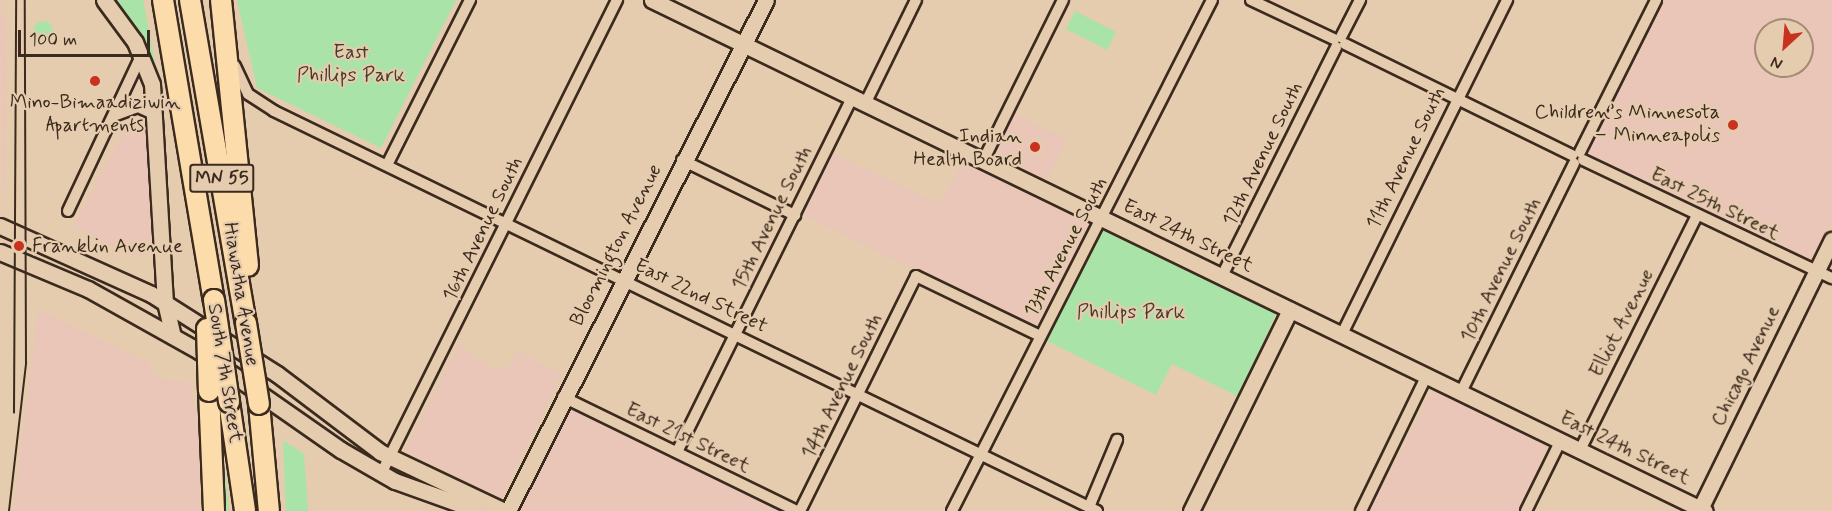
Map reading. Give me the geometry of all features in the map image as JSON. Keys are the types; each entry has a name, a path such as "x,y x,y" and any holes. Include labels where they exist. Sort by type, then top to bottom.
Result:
{"highway":[{"name":"Hiawatha Avenue","path":"190,0 250,324 270,511"},
{"path":"221,0 250,324"},
{"name":"Hiawatha Avenue","path":"163,6 204,235"},
{"name":"South 7th Street","path":"204,235 210,298 229,402 245,511"},
{"path":"210,298 209,391 214,511"}],"street":[{"path":"104,0 141,56 156,115 165,302 173,336"},
{"name":"East 22nd Street","path":"221,0 241,83 259,103 1093,509"},
{"path":"387,165 470,0"},
{"name":"16th Avenue South","path":"381,474 617,0"},
{"name":"East 24th Street","path":"652,0 1290,310 1581,448 1701,510"},
{"name":"Bloomington Avenue","path":"506,511 741,44 766,0"},
{"name":"15th Avenue South","path":"677,452 795,215 916,0"},
{"path":"983,161 1063,0"},
{"name":"13th Avenue South","path":"952,511 1212,0"},
{"name":"East 25th Street","path":"1251,0 1577,158 1832,278"},
{"name":"12th Avenue South","path":"1222,276 1360,0"},
{"name":"11th Avenue South","path":"1342,334 1506,0"},
{"name":"10th Avenue South","path":"1461,392 1656,0"},
{"path":"68,211 116,115 116,103 141,56"},
{"path":"116,115 138,107 156,115"},
{"path":"682,160 795,215"},
{"name":"Elliot Avenue","path":"1581,448 1697,215"},
{"path":"0,226 165,302 390,457 506,511"},
{"name":"Chicago Avenue","path":"1701,510 1832,240"},
{"path":"0,252 88,289 173,336 381,474 479,511"},
{"name":"14th Avenue South","path":"798,511 916,276 1040,336"},
{"path":"1191,511 1290,310"},
{"path":"1361,511 1427,375"},
{"name":"East 21st Street","path":"563,397 798,511"},
{"path":"1093,509 1117,440"},
{"path":"1526,511 1561,440"}],"shaded area":[{"name":"Children’s Minnesota – Minneapolis","path":"1662,0 1832,0 1832,221 1811,260 1591,157 1588,149"},
{"path":"6,12 5,185 2,203 0,15"},
{"path":"1013,113 1067,139 1044,185 994,158"},
{"path":"131,117 148,134 152,245 144,256 135,257 73,226"},
{"path":"833,153 940,204 963,160 1086,220 1087,228 1040,324 1033,327 802,215"},
{"path":"38,309 148,362 159,380 189,381 203,439 199,511 13,511"},
{"path":"459,344 494,370 509,366 517,351 562,374 501,498 405,451"},
{"path":"1433,390 1548,444 1520,511 1369,511"},
{"path":"570,409 574,410 780,511 519,511"}],"green space":[{"path":"112,0 143,0 157,72 154,73"},
{"name":"East Phillips Park","path":"237,0 456,0 381,148 257,88"},
{"path":"1075,11 1116,32 1107,50 1066,29"},
{"path":"43,21 50,24 53,31 50,38 43,41 36,38 33,31 36,24"},
{"name":"Phillips Park","path":"1101,229 1276,314 1239,397 1172,364 1156,395 1045,340"},
{"path":"283,440 304,454 308,511 286,511"},
{"path":"223,451 229,511 218,511 218,452"}],"tram line":[{"path":"14,413 16,0"},
{"path":"9,511 26,363 25,0"}],"place":[{"name":"Mino-Bimaadiziwin Apartments","path":"95,81"},
{"name":"Children’s Minnesota – Minneapolis","path":"1733,125"},
{"name":"Indian Health Board","path":"1035,147"},
{"name":"Franklin Avenue","path":"19,246"}]}
